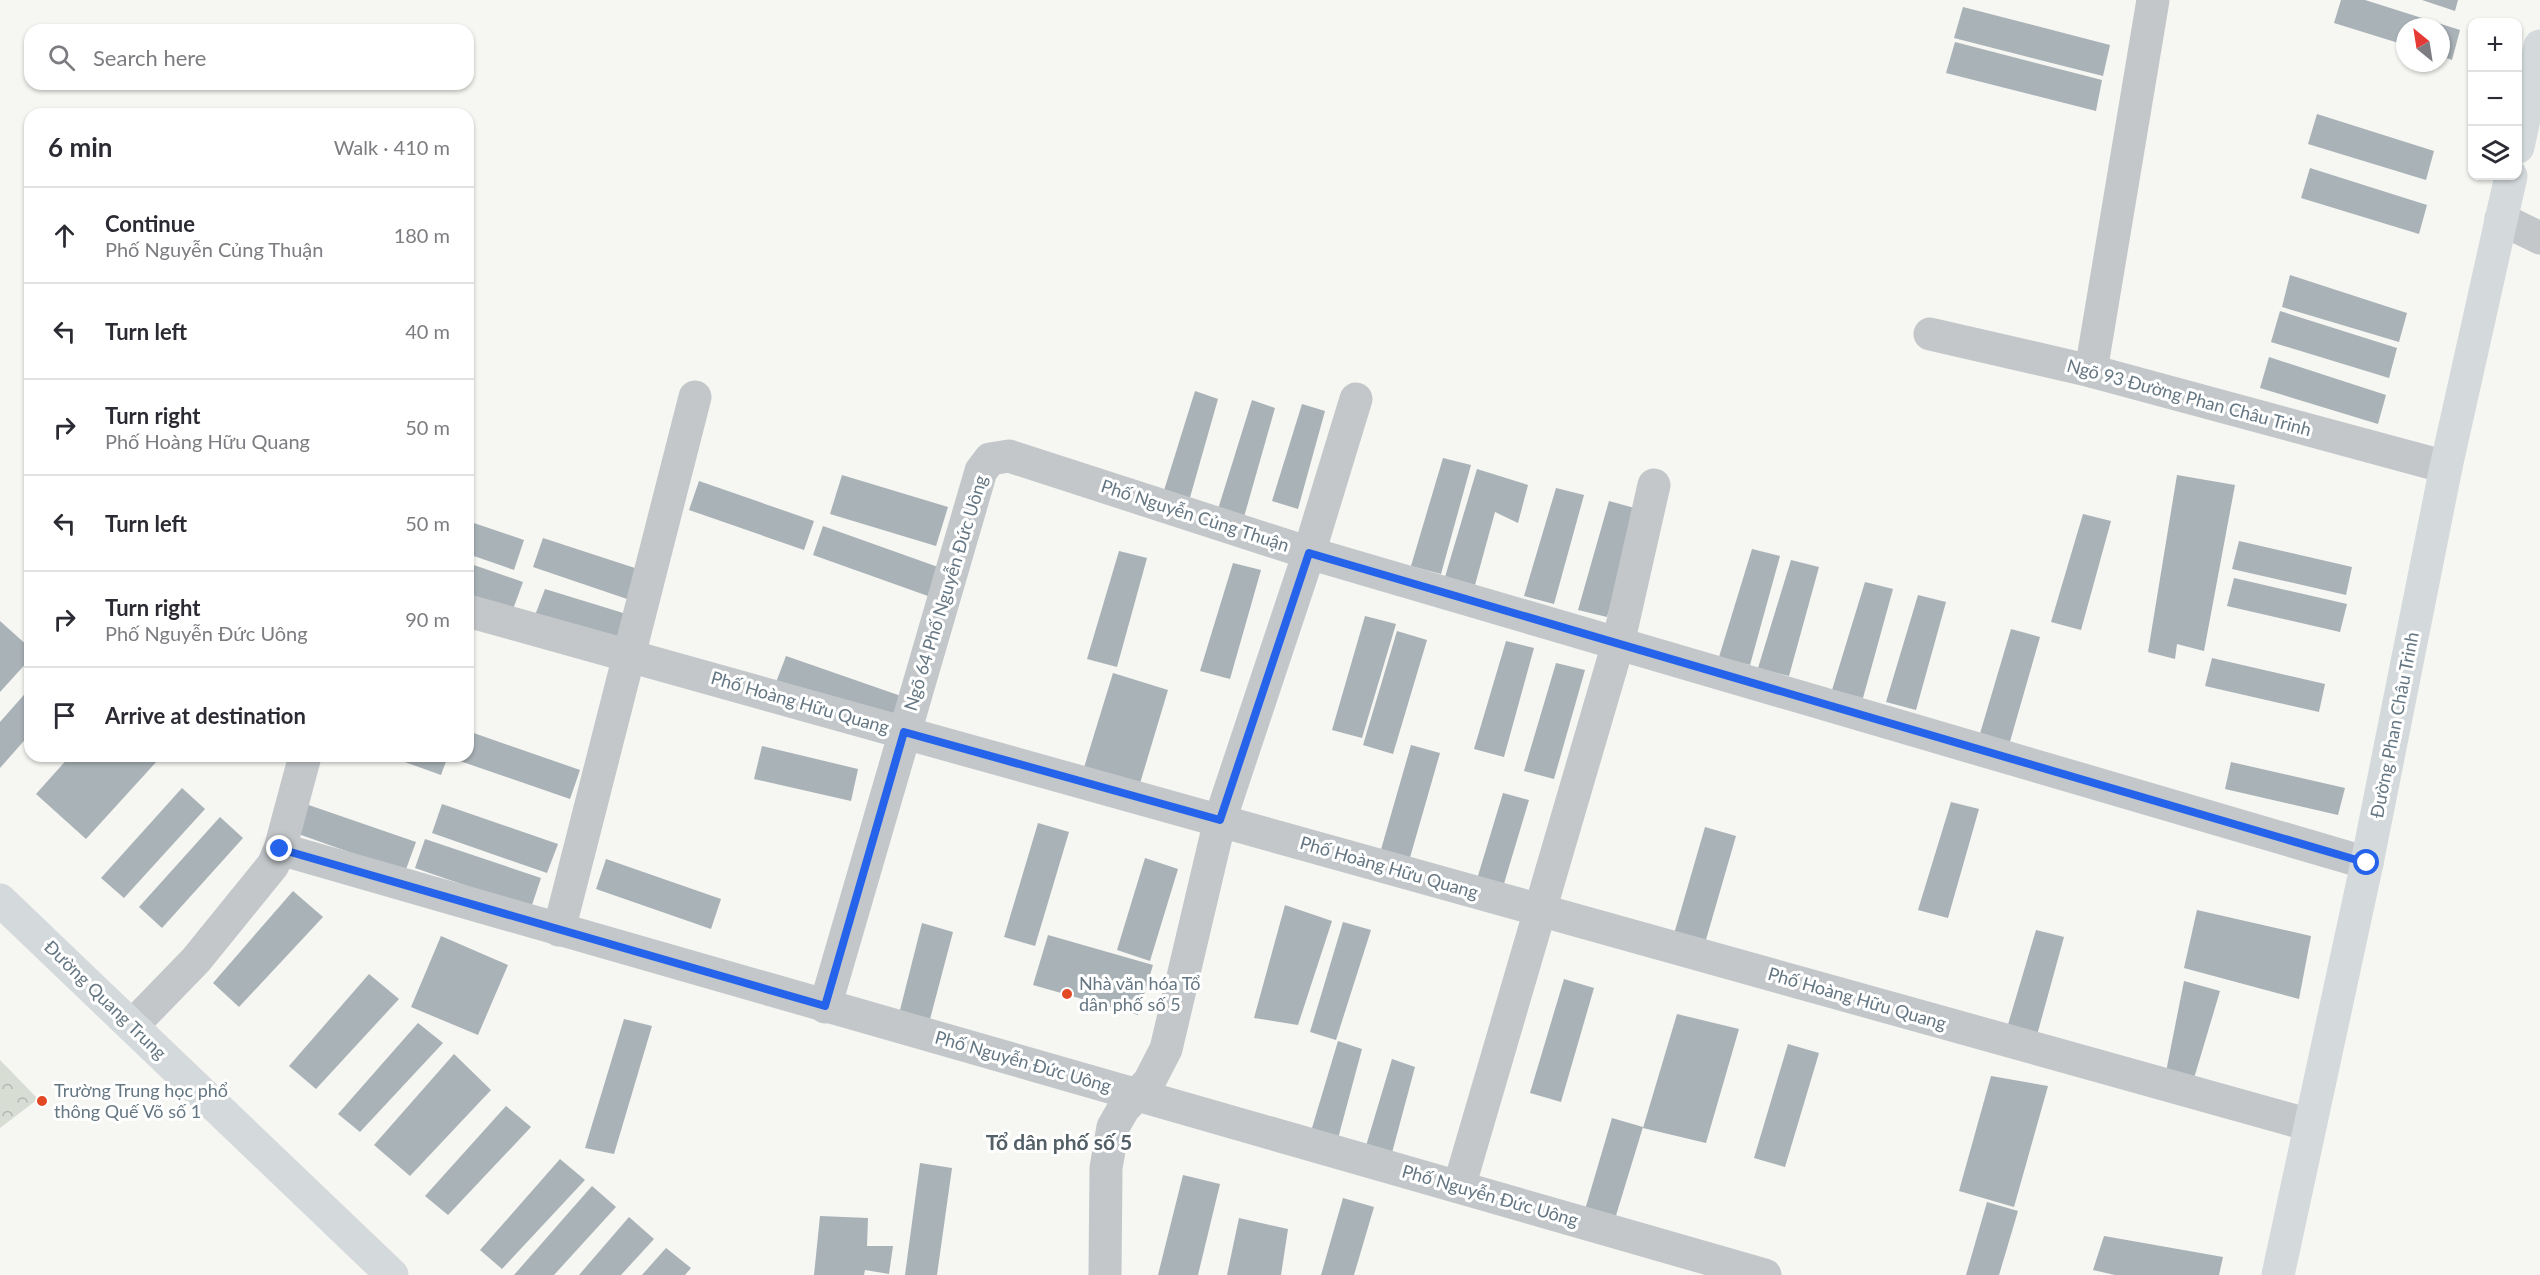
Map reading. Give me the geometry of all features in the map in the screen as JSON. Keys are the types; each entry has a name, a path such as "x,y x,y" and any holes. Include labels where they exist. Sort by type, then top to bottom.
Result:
{"main road":[{"path":"2522,126 2540,46"},
{"name":"Đường Phan Châu Trinh","path":"2278,1275 2367,863 2446,467 2510,180"},
{"name":"Đường Quang Trung","path":"0,900 392,1275"}],"street":[{"path":"2091,371 2153,0"},
{"path":"2501,219 2540,238"},
{"name":"Ngõ 93 Đường Phan Châu Trinh","path":"1930,334 2091,371 2446,467"},
{"path":"559,930 695,397"},
{"path":"1104,1275 1106,1168 1113,1127 1124,1108 1139,1094 1160,1064 1166,1049 1220,820 1309,553 1356,399"},
{"name":"Phố Nguyễn Củng Thuận","path":"990,459 1009,456 1309,553 2367,863"},
{"name":"Ngõ 64 Phố Nguyễn Đức Uông","path":"825,1006 981,471 990,459"},
{"path":"1459,1187 1618,644 1654,485"},
{"name":"Phố Hoàng Hữu Quang","path":"474,613 2310,1125"},
{"path":"132,1026 196,960 273,864 280,849 303,762"},
{"name":"Phố Nguyễn Đức Uông","path":"280,849 1765,1275"}],"green space":[{"path":"0,1060 38,1099 0,1128"}],"building":[{"path":"2341,0 2365,0 2422,18 2396,18 2396,42 2334,23"},
{"path":"2422,0 2458,0 2455,11"},
{"path":"1963,7 2110,45 2103,76 1954,38"},
{"path":"2450,27 2460,30 2452,60 2450,59"},
{"path":"1955,42 2102,80 2096,111 1946,73"},
{"path":"2317,114 2434,151 2426,180 2308,144"},
{"path":"2310,168 2427,205 2419,234 2301,198"},
{"path":"2290,275 2407,313 2399,342 2282,307"},
{"path":"2280,311 2397,348 2389,378 2271,342"},
{"path":"2269,357 2386,395 2378,424 2260,388"},
{"path":"1195,391 1218,399 1187,508 1161,500"},
{"path":"1252,400 1275,408 1244,517 1218,509"},
{"path":"1302,404 1325,411 1298,509 1272,501"},
{"path":"1443,458 1471,465 1441,574 1411,566"},
{"path":"1477,469 1528,485 1518,523 1495,512 1475,585 1445,577"},
{"path":"842,475 948,507 936,546 830,514"},
{"path":"2177,475 2235,485 2204,651 2177,644 2175,659 2148,652"},
{"path":"699,481 814,521 804,550 689,510"},
{"path":"1556,488 1584,495 1554,604 1524,596"},
{"path":"1609,501 1638,509 1607,617 1578,610"},
{"path":"2083,514 2111,521 2081,630 2051,622"},
{"path":"474,523 524,540 514,570 474,556"},
{"path":"823,526 938,567 928,596 813,555"},
{"path":"543,538 641,570 630,600 533,567"},
{"path":"2239,541 2352,567 2346,595 2232,569"},
{"path":"1752,549 1780,556 1750,665 1719,657"},
{"path":"1119,551 1147,558 1117,667 1087,659"},
{"path":"1791,560 1819,567 1789,676 1758,668"},
{"path":"1233,563 1261,570 1230,679 1200,671"},
{"path":"474,565 523,582 512,612 474,598"},
{"path":"2234,578 2347,604 2340,632 2227,606"},
{"path":"1865,582 1893,589 1863,698 1832,690"},
{"path":"545,589 633,616 623,646 534,618"},
{"path":"1918,595 1946,602 1916,710 1886,702"},
{"path":"1365,616 1396,624 1362,738 1332,730"},
{"path":"0,621 24,643 24,666 0,692"},
{"path":"2011,629 2040,637 2009,745 1979,737"},
{"path":"1397,631 1427,640 1393,754 1363,745"},
{"path":"1506,641 1534,648 1504,757 1474,749"},
{"path":"786,656 901,696 890,725 775,685"},
{"path":"2212,658 2325,684 2319,712 2205,686"},
{"path":"1556,663 1585,670 1554,779 1524,771"},
{"path":"1113,673 1168,690 1138,790 1082,774"},
{"path":"24,695 24,741 0,768 0,722"},
{"path":"474,733 580,770 570,799 463,762 474,762"},
{"path":"1411,745 1440,753 1409,861 1380,853"},
{"path":"762,746 858,769 851,801 754,779"},
{"path":"65,762 156,762 86,839 36,794"},
{"path":"405,762 446,762 441,775"},
{"path":"2231,762 2345,788 2338,815 2225,789"},
{"path":"182,788 205,809 124,898 101,878"},
{"path":"1503,793 1529,800 1500,897 1474,889"},
{"path":"300,802 416,842 405,872 290,831"},
{"path":"1951,802 1979,809 1948,918 1918,910"},
{"path":"442,804 558,844 547,873 432,833"},
{"path":"220,817 243,838 162,928 139,907"},
{"path":"1038,823 1069,832 1035,946 1004,937"},
{"path":"1705,827 1736,836 1703,950 1672,941"},
{"path":"425,839 541,878 531,908 415,868"},
{"path":"1145,858 1178,869 1150,961 1117,950"},
{"path":"606,859 721,899 711,929 596,889"},
{"path":"293,891 323,917 239,1007 213,983"},
{"path":"1285,905 1332,921 1298,1025 1254,1018"},
{"path":"2197,910 2311,936 2299,999 2184,968"},
{"path":"1343,922 1371,930 1336,1040 1310,1032"},
{"path":"922,923 953,932 929,1023 899,1014"},
{"path":"2036,930 2064,937 2034,1046 2004,1038"},
{"path":"1048,935 1153,965 1138,1015 1033,985"},
{"path":"441,936 508,965 478,1035 411,1007"},
{"path":"369,974 399,999 316,1089 289,1066"},
{"path":"1564,979 1594,988 1561,1102 1530,1093"},
{"path":"2184,981 2220,991 2192,1085 2165,1077"},
{"path":"1677,1014 1739,1029 1706,1143 1643,1128"},
{"path":"624,1019 652,1026 614,1154 585,1148"},
{"path":"418,1023 443,1043 360,1132 338,1114"},
{"path":"1338,1041 1362,1049 1336,1146 1309,1138"},
{"path":"1788,1044 1819,1053 1785,1167 1754,1158"},
{"path":"454,1054 491,1090 410,1176 374,1145"},
{"path":"1392,1059 1415,1067 1389,1164 1363,1156"},
{"path":"1991,1076 2048,1086 2014,1207 1959,1191"},
{"path":"506,1106 531,1127 448,1215 425,1196"},
{"path":"1612,1118 1643,1127 1614,1222 1584,1213"},
{"path":"560,1159 585,1180 502,1269 480,1250"},
{"path":"920,1163 952,1168 937,1275 905,1275"},
{"path":"1183,1175 1220,1184 1198,1275 1158,1275"},
{"path":"592,1186 616,1207 554,1275 514,1275"},
{"path":"1343,1198 1374,1207 1354,1275 1321,1275"},
{"path":"1987,1202 2018,1211 1999,1275 1966,1275"},
{"path":"820,1216 868,1218 867,1246 893,1246 889,1274 865,1270 864,1275 814,1275"},
{"path":"629,1217 654,1239 621,1275 579,1275"},
{"path":"1239,1218 1288,1229 1281,1275 1227,1275"},
{"path":"2104,1236 2223,1257 2219,1275 2115,1275 2093,1270"},
{"path":"666,1248 691,1268 685,1275 642,1275"}],"place":[{"name":"Nhà văn hóa Tổ dân phố số 5","path":"1067,994"},
{"name":"Trường Trung học phổ thông Quế Võ số 1","path":"42,1101"}],"district":[{"name":"Tổ dân phố số 5","path":"1059,1143"}],"route":[{"path":"280,849 825,1006 904,732 1220,820 1309,553 2367,863"}]}
